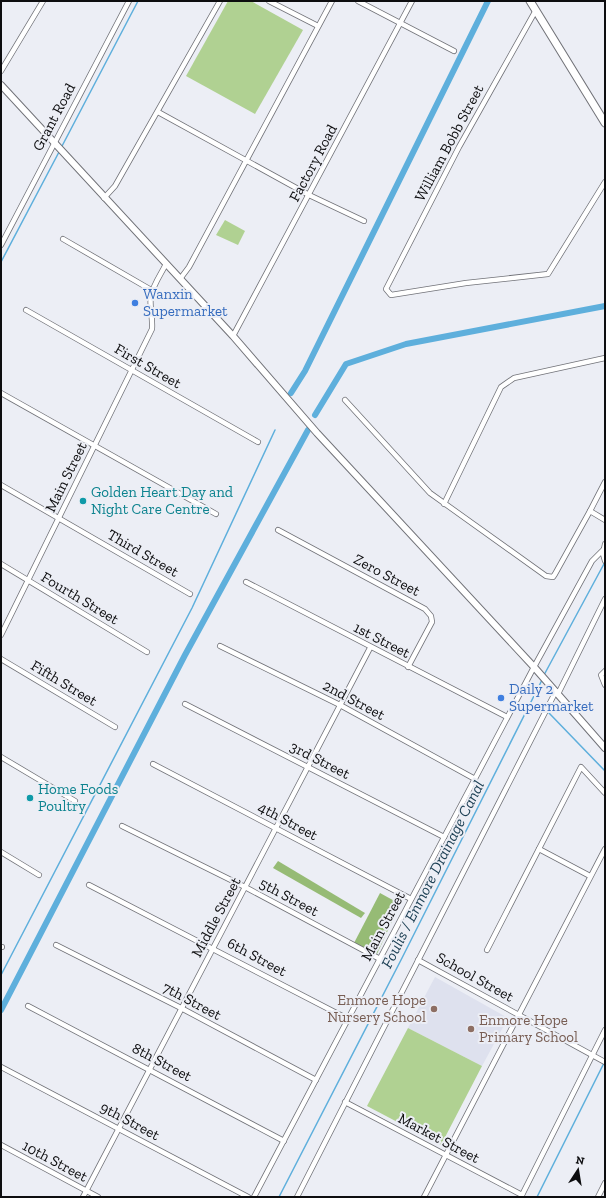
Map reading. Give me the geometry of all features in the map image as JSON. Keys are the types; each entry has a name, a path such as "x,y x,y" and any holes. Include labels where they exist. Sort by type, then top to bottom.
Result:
{"main road":[{"path":"530,1 605,123"},
{"path":"1,85 54,143 106,196 166,264 233,336 310,426 549,683 605,748"}],"street":[{"path":"1,71 43,1"},
{"name":"Grant Road","path":"1,245 129,1"},
{"path":"106,196 115,186 220,1"},
{"path":"269,1 318,26"},
{"path":"178,277 185,273 189,267 332,1"},
{"path":"358,1 454,51"},
{"name":"Factory Road","path":"233,336 412,1"},
{"name":"William Bobb Street","path":"536,10 460,147 386,288 391,295 466,283 548,274 605,182"},
{"path":"158,112 309,195 364,221"},
{"path":"63,239 153,291 166,264"},
{"name":"Main Street","path":"1,635 29,581 152,328 153,317 150,306 153,291"},
{"name":"First Street","path":"26,310 258,442"},
{"path":"444,504 501,387 514,378 605,358"},
{"path":"1,393 216,514"},
{"path":"345,400 430,493 546,576 553,577 605,482"},
{"name":"Third Street","path":"1,485 190,594"},
{"path":"590,511 605,520"},
{"name":"Zero Street","path":"278,530 428,612 431,616 432,622 408,667"},
{"path":"605,544 603,552 605,562"},
{"name":"Main Street","path":"254,1197 534,667 592,561 603,552"},
{"name":"Fourth Street","path":"1,564 147,652"},
{"name":"1st Street","path":"246,582 370,648 507,717"},
{"path":"297,1197 605,599"},
{"name":"2nd Street","path":"220,646 340,705 475,779"},
{"name":"Middle Street","path":"82,1197 370,648"},
{"name":"Fifth Street","path":"1,659 115,727"},
{"path":"605,671 601,676 605,685"},
{"name":"3rd Street","path":"185,704 444,837"},
{"path":"1,757 75,801"},
{"name":"4th Street","path":"153,764 411,899"},
{"path":"487,950 581,767 605,793"},
{"name":"5th Street","path":"122,826 245,887 380,959"},
{"path":"539,849 590,876"},
{"path":"424,1197 605,849"},
{"path":"1,852 39,875"},
{"name":"6th Street","path":"89,885 348,1019"},
{"name":"7th Street","path":"56,945 181,1008 316,1080"},
{"name":"School Street","path":"418,960 605,1062"},
{"name":"8th Street","path":"28,1006 284,1141"},
{"path":"522,1196 605,1030"},
{"name":"9th Street","path":"1,1067 248,1197"},
{"name":"Market Street","path":"345,1102 446,1154 522,1196"},
{"name":"10th Street","path":"1,1145 98,1197"},
{"path":"598,1197 605,1183"}],"shaded area":[{"name":"Enmore Hope Primary School","path":"435,977 508,1018 482,1066 408,1028"}],"green space":[{"path":"228,1 251,1 303,30 255,114 186,76"},
{"path":"225,220 245,231 238,245 216,235"},
{"path":"278,861 365,913 361,918 273,868"},
{"path":"380,893 400,904 377,954 354,943"},
{"path":"408,1028 482,1066 441,1145 367,1106"}],"waterway":[{"path":"61,148 138,1"},
{"path":"291,393 305,371 488,1"},
{"path":"1,262 59,152"},
{"path":"315,415 346,364 406,344 605,306"},
{"path":"1,975 192,608 275,430"},
{"path":"1,1010 185,655 308,430"},
{"name":"Foulis / Enmore Drainage Canal","path":"544,675 605,562"},
{"name":"Foulis / Enmore Drainage Canal","path":"279,1197 402,958 542,680"},
{"path":"549,713 605,771"},
{"path":"537,1197 604,1063"}],"place":[{"name":"Wanxin Supermarket","path":"135,303"},
{"name":"Golden Heart Day and Night Care Centre","path":"83,501"},
{"name":"Daily 2 Supermarket","path":"501,698"},
{"name":"Home Foods Poultry","path":"30,798"},
{"name":"Enmore Hope Nursery School","path":"434,1009"},
{"name":"Enmore Hope Primary School","path":"471,1029"}]}
